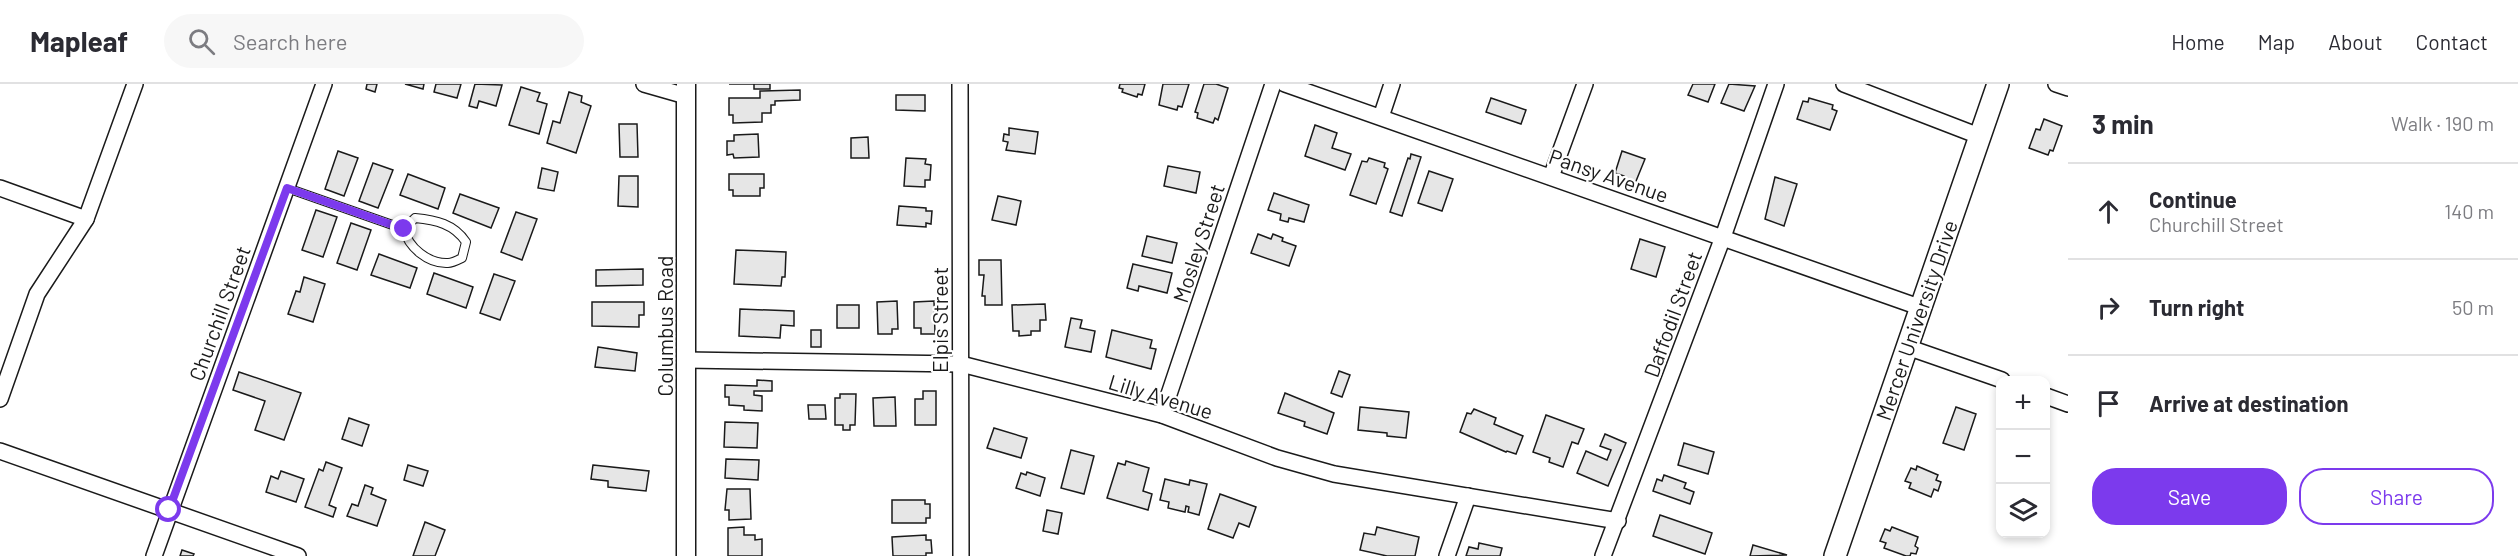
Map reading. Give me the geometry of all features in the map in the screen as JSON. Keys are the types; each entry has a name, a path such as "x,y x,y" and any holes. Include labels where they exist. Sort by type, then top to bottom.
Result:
{"main road":[{"name":"Mercer University Drive","path":"1835,556 1919,307 1998,84"}],"street":[{"path":"0,399 37,294 86,219 135,84"},
{"name":"Churchill Street","path":"154,556 324,84"},
{"path":"644,84 686,90"},
{"name":"Elpis Street","path":"960,84 962,556"},
{"name":"Mosley Street","path":"1162,415 1273,84"},
{"name":"Pansy Avenue","path":"1285,84 1919,307"},
{"path":"1381,117 1392,84"},
{"path":"1551,177 1585,84"},
{"name":"Daffodil Street","path":"1607,555 1776,84"},
{"path":"1844,84 1979,136"},
{"path":"2056,84 2068,88"},
{"name":"Columbus Road","path":"686,90 686,556"},
{"path":"0,188 86,219"},
{"path":"1907,347 1996,379"},
{"name":"Lilly Avenue","path":"686,360 961,364 1162,415 1277,458 1334,474 1618,521"},
{"path":"2050,397 2068,404"},
{"path":"0,451 298,556"},
{"path":"1448,556 1468,496"}],"lane":[{"path":"287,188 404,229"},
{"path":"415,218 437,220 459,232 466,242 462,258 447,263 424,256 406,241 404,229 415,218"}],"building":[{"path":"367,84 377,84 375,92 366,89"},
{"path":"405,84 424,84 423,89"},
{"path":"436,84 461,84 457,98 434,92"},
{"path":"475,84 502,85 496,106 479,101 477,108 469,106"},
{"path":"754,84 770,84 770,89 754,89"},
{"path":"1120,84 1145,84 1142,95 1138,94 1137,97 1122,92 1123,89 1119,88"},
{"path":"1163,84 1189,84 1182,107 1178,106 1177,110 1159,105"},
{"path":"1204,84 1216,84 1228,88 1218,120 1215,118 1213,123 1197,118 1198,113 1195,112"},
{"path":"1693,84 1715,84 1708,102 1688,95"},
{"path":"1729,84 1755,86 1744,111 1721,103"},
{"path":"521,87 540,93 537,101 547,104 539,134 509,125"},
{"path":"800,90 800,100 775,101 775,105 771,105 771,113 762,113 762,122 733,123 733,115 729,115 729,98 760,98 760,91"},
{"path":"569,92 582,96 581,102 591,106 576,153 547,143 553,121 560,123"},
{"path":"896,95 925,95 925,111 896,110"},
{"path":"1491,98 1526,110 1521,124 1486,112"},
{"path":"1809,98 1833,105 1832,109 1837,111 1830,130 1797,119 1803,101 1808,102"},
{"path":"2044,119 2062,126 2053,151 2050,150 2048,155 2029,148 2036,129 2040,130"},
{"path":"619,124 637,124 638,157 620,157"},
{"path":"1315,125 1337,133 1332,148 1351,154 1345,170 1305,156"},
{"path":"1009,128 1038,132 1035,154 1006,150 1008,142 1003,141 1004,134 1009,135"},
{"path":"758,134 759,157 734,158 733,154 727,155 727,141 734,141 734,135"},
{"path":"868,137 869,158 851,158 851,138"},
{"path":"338,151 358,158 344,196 325,189"},
{"path":"1622,151 1645,159 1634,186 1622,181 1624,176 1615,173"},
{"path":"1411,154 1421,157 1402,216 1390,212"},
{"path":"906,158 926,159 925,164 931,165 930,180 925,180 925,187 904,186"},
{"path":"1369,158 1385,163 1384,167 1388,169 1376,204 1350,195 1362,161 1367,162"},
{"path":"373,163 393,170 378,208 359,201"},
{"path":"1168,166 1200,172 1196,193 1164,186"},
{"path":"542,168 558,172 554,191 538,188"},
{"path":"1429,171 1453,179 1442,211 1418,203"},
{"path":"408,174 445,188 438,209 400,195"},
{"path":"729,174 764,174 764,188 760,188 760,196 733,196 733,190 729,190"},
{"path":"619,176 638,176 638,207 618,206"},
{"path":"1775,177 1797,184 1784,226 1765,219"},
{"path":"1274,193 1309,205 1304,222 1289,218 1288,222 1280,220 1281,214 1268,210"},
{"path":"460,194 499,208 491,228 453,213"},
{"path":"998,196 1021,201 1016,225 992,220"},
{"path":"899,206 926,208 926,211 932,211 931,224 926,223 926,227 897,225"},
{"path":"316,210 337,217 323,257 302,250"},
{"path":"516,212 537,219 522,260 501,252"},
{"path":"351,223 371,230 357,270 337,263"},
{"path":"1258,234 1271,239 1273,234 1283,238 1282,241 1296,246 1289,266 1251,253"},
{"path":"1147,236 1177,243 1172,263 1142,256"},
{"path":"1640,239 1665,247 1656,277 1631,269"},
{"path":"736,250 786,252 785,277 782,277 781,286 734,284"},
{"path":"379,254 417,268 410,288 371,275"},
{"path":"979,260 1001,260 1002,305 985,305 985,296 982,296 984,275 979,275"},
{"path":"1133,264 1172,273 1167,293 1139,286 1138,291 1127,288"},
{"path":"643,269 643,285 596,286 596,270"},
{"path":"434,273 473,287 466,308 427,294"},
{"path":"494,274 515,281 500,320 480,313"},
{"path":"304,277 325,284 313,322 288,314 296,291 300,292"},
{"path":"897,301 898,329 892,329 892,334 878,334 877,302"},
{"path":"934,301 935,334 921,334 921,328 914,328 914,302"},
{"path":"592,302 644,302 644,315 639,315 639,327 592,326"},
{"path":"1045,304 1046,320 1040,320 1040,331 1031,331 1031,335 1019,336 1019,331 1013,331 1012,305"},
{"path":"837,305 859,305 859,328 837,328"},
{"path":"740,309 794,311 794,326 781,325 780,338 739,336"},
{"path":"1071,318 1082,320 1080,328 1095,331 1091,352 1065,347"},
{"path":"811,330 821,330 821,347 811,347"},
{"path":"1112,330 1152,340 1150,348 1156,349 1151,369 1106,357"},
{"path":"598,347 637,353 635,371 595,367"},
{"path":"1339,371 1350,375 1342,397 1331,393"},
{"path":"239,372 301,393 284,440 255,430 265,401 233,390"},
{"path":"757,380 772,381 772,391 754,391 754,395 762,396 762,411 744,410 744,406 729,405 729,397 725,397 725,385 757,386"},
{"path":"923,391 936,391 936,425 915,425 915,399 923,399"},
{"path":"1285,393 1334,413 1327,434 1304,426 1305,422 1278,413"},
{"path":"840,394 856,394 855,425 850,425 850,430 843,430 843,425 835,425 835,398 840,398"},
{"path":"895,397 896,426 874,426 873,398"},
{"path":"808,405 825,405 826,419 809,419"},
{"path":"1360,407 1409,412 1406,438 1387,436 1387,433 1358,430"},
{"path":"1956,407 1976,414 1964,450 1943,443"},
{"path":"1474,409 1496,418 1494,424 1523,436 1516,454 1460,432 1467,413 1471,414"},
{"path":"1546,415 1584,429 1578,444 1572,442 1563,467 1549,462 1550,458 1533,452"},
{"path":"349,418 369,425 362,446 342,439"},
{"path":"725,422 758,423 757,448 724,447"},
{"path":"994,428 1027,438 1021,458 987,448"},
{"path":"1605,434 1626,443 1608,486 1577,473 1586,451 1607,460 1611,450 1600,446"},
{"path":"1684,443 1714,452 1708,474 1678,465"},
{"path":"1071,450 1094,456 1084,494 1061,488"},
{"path":"726,459 759,460 758,480 725,478"},
{"path":"1126,461 1149,468 1143,491 1152,494 1148,510 1107,498 1118,463 1125,465"},
{"path":"326,462 342,468 329,505 336,508 333,517 305,507 319,469 323,471"},
{"path":"408,465 428,471 423,486 404,480"},
{"path":"593,465 649,471 646,491 608,487 608,481 591,479"},
{"path":"1917,466 1938,475 1936,480 1941,482 1938,491 1934,489 1931,497 1909,488 1911,483 1905,481 1911,468 1916,470"},
{"path":"281,471 304,479 296,502 266,492 271,476 278,479"},
{"path":"1027,472 1045,478 1040,496 1016,488 1021,473 1026,475"},
{"path":"1664,475 1686,483 1684,488 1694,492 1690,504 1653,491 1657,479 1662,481"},
{"path":"1165,479 1189,485 1190,480 1207,484 1199,515 1188,512 1189,507 1186,506 1185,512 1168,508 1169,502 1160,500"},
{"path":"365,485 373,488 371,494 386,500 377,526 347,516 352,504 358,506"},
{"path":"727,489 750,489 751,519 729,520 729,510 725,510"},
{"path":"1220,494 1256,507 1249,527 1239,523 1233,538 1208,529"},
{"path":"892,500 925,500 925,504 930,504 930,518 926,518 926,523 892,523"},
{"path":"1047,510 1062,513 1058,534 1043,531"},
{"path":"1660,515 1712,533 1705,554 1653,536"},
{"path":"425,522 445,530 435,556 413,556"},
{"path":"744,527 744,535 755,535 755,540 762,539 762,556 728,556 728,528"},
{"path":"1377,527 1419,537 1415,556 1387,556 1360,550 1364,533 1375,535"},
{"path":"1892,527 1918,537 1915,546 1918,548 1916,554 1911,553 1910,556 1906,556 1884,548 1886,543 1880,541 1885,529 1890,531"},
{"path":"926,535 926,540 931,540 932,553 926,553 926,556 893,556 892,537"},
{"path":"1479,543 1502,548 1500,556 1466,556 1469,547 1478,549"},
{"path":"1753,545 1787,555 1750,556"},
{"path":"182,550 194,554 193,556 180,556"}],"route":[{"path":"169,510 287,188 404,229"}]}
